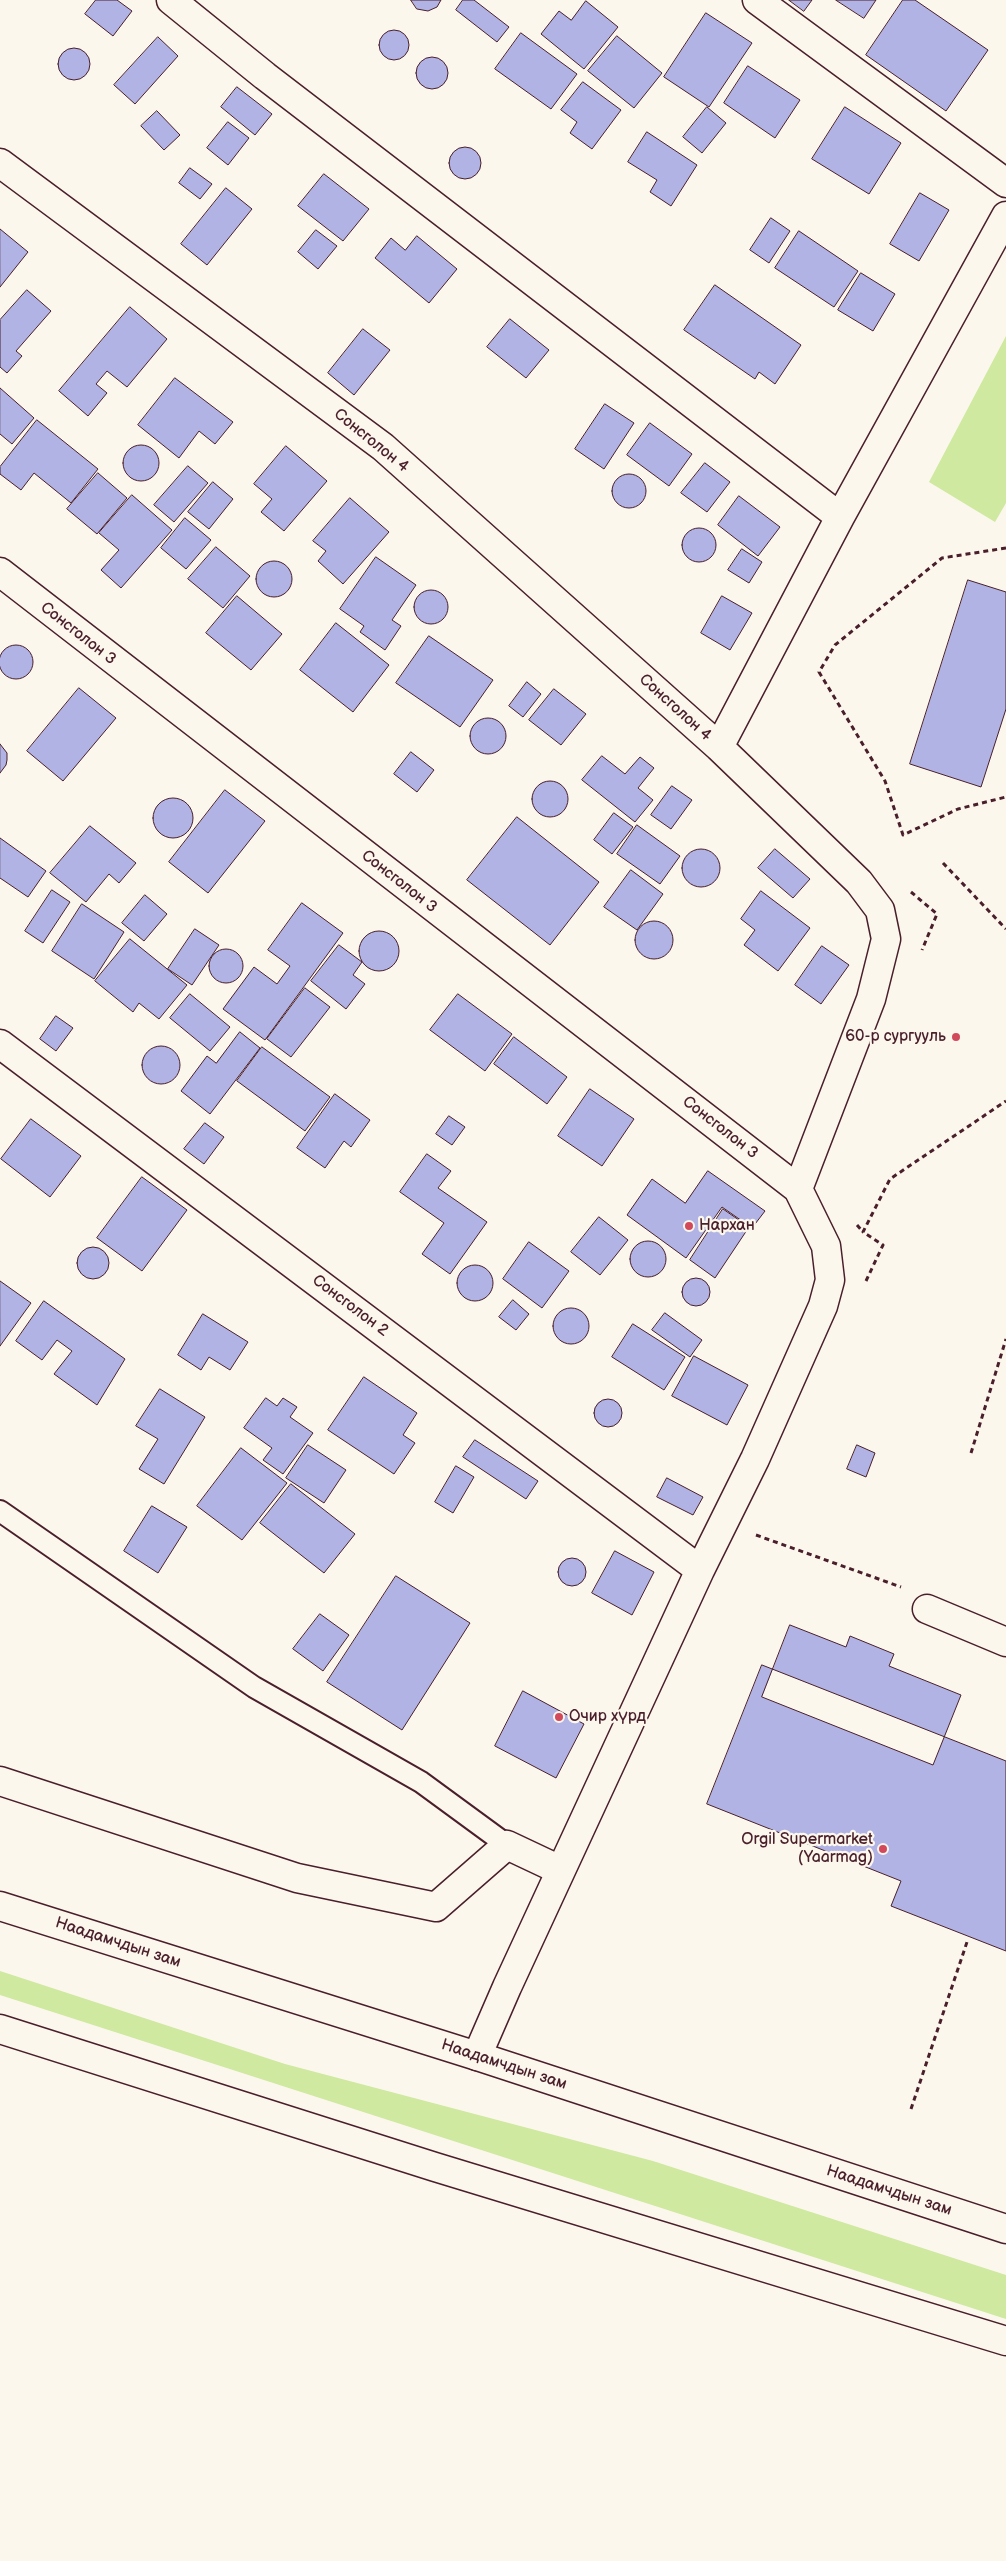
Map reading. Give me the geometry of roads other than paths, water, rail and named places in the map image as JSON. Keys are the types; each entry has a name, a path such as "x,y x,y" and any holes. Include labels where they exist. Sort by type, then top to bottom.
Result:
{"main road":[{"path":"171,0 273,82 840,516"},
{"path":"757,0 1006,183"},
{"name":"Сонсголон 4","path":"0,163 383,448 719,747 859,882 880,910 886,940 870,998 798,1189"},
{"path":"719,747 840,516 1006,216"},
{"name":"Сонсголон 3","path":"0,572 798,1189"},
{"name":"Сонсголон 2","path":"0,1044 700,1570"},
{"path":"477,2056 560,1870 700,1570 759,1450 814,1328 828,1291 830,1269 826,1246 798,1189"},
{"path":"928,1609 1006,1642"},
{"path":"0,1780 297,1878 436,1906 507,1846 560,1870"},
{"name":"Наадамчдын зам","path":"0,1906 477,2056 1006,2230"},
{"path":"0,2029 435,2167 1006,2341"}],"lane":[{"path":"0,1511 254,1687 421,1782 507,1846"}],"place":[{"name":"60-р сургууль","path":"956,1037"},
{"name":"Нархан","path":"689,1226"},
{"name":"Очир хүрд","path":"559,1717"},
{"name":"Orgil Supermarket (Yaarmag)","path":"883,1849"}]}
